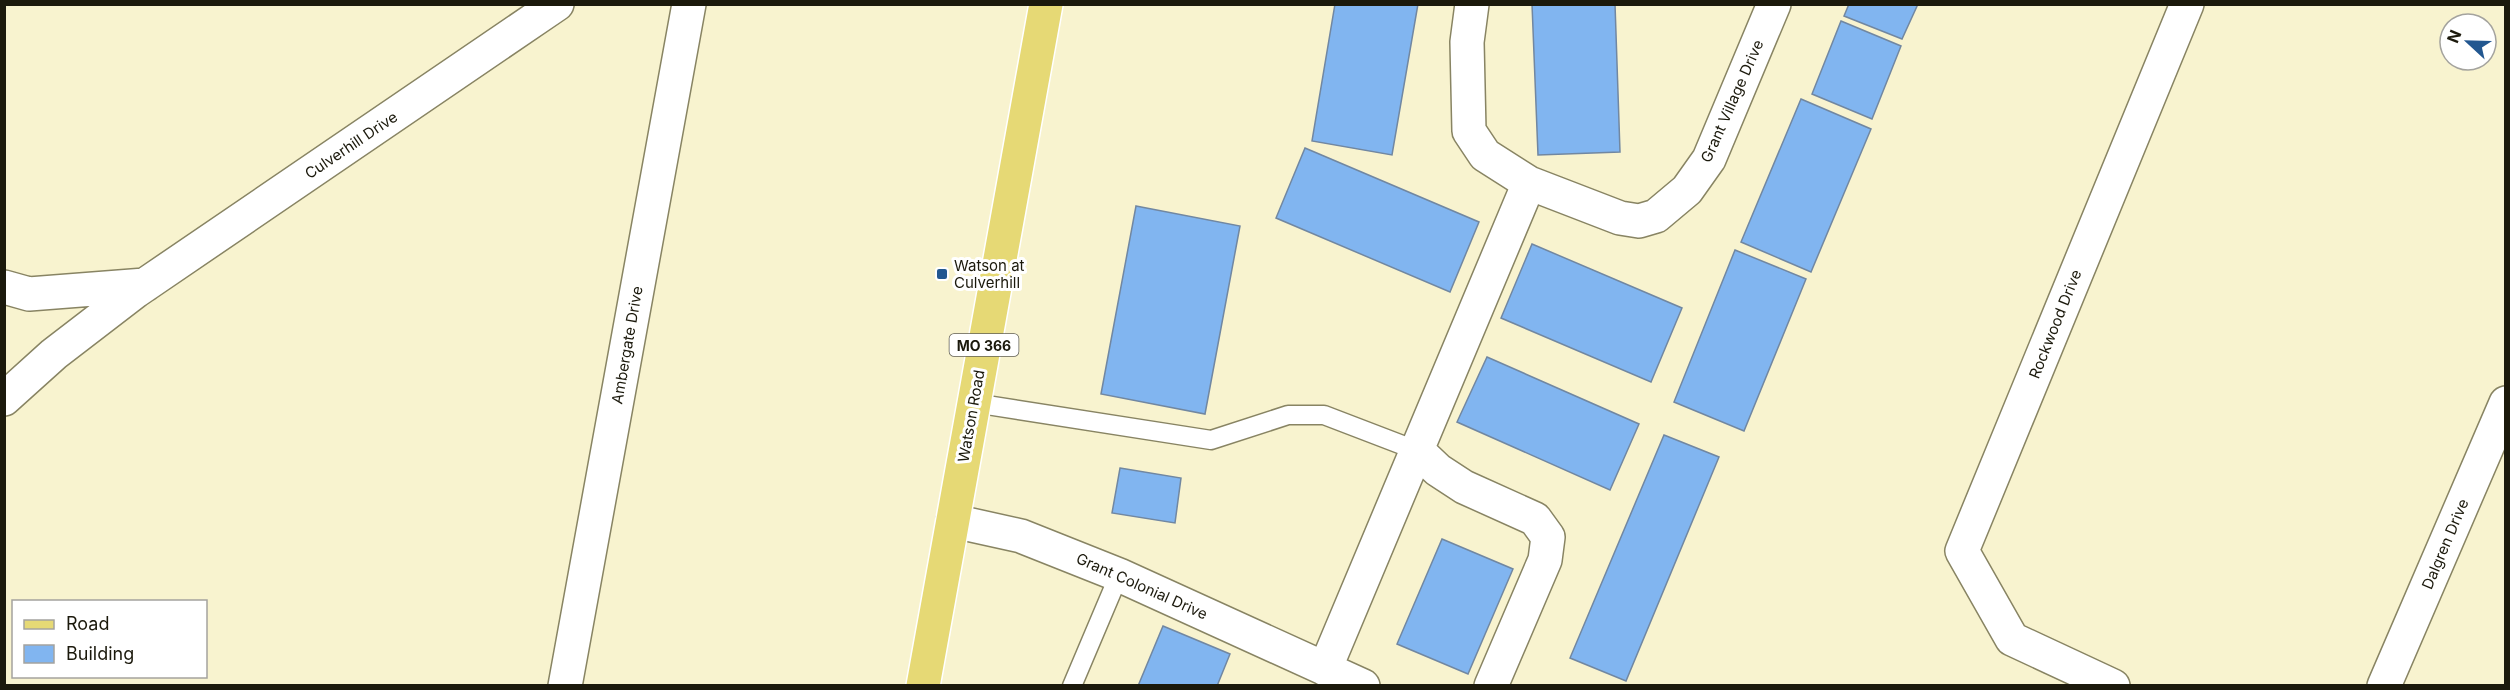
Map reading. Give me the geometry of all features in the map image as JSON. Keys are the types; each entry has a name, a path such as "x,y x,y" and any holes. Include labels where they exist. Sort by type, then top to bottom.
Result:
{"main road":[{"name":"Watson Road","path":"923,686 1046,4"}],"street":[{"name":"Culverhill Drive","path":"4,399 54,354 145,285 557,4"},
{"name":"Ambergate Drive","path":"565,686 688,4"},
{"path":"1325,669 1529,183 1485,155 1469,131 1467,42 1472,4"},
{"name":"Grant Village Drive","path":"1529,183 1620,218 1639,221 1656,216 1687,190 1709,159 1774,4"},
{"name":"Rockwood Drive","path":"2113,686 2012,639 1962,551 2187,4"},
{"name":"Culverhill Drive","path":"4,287 29,294 145,285"},
{"name":"Dalgren Drive","path":"2384,686 2505,403"},
{"path":"1418,451 1438,470 1464,487 1535,519 1548,537 1545,560 1491,686"},
{"name":"Grant Colonial Drive","path":"953,521 1021,536 1119,575 1363,686"}],"lane":[{"path":"974,403 1211,440 1288,415 1324,415 1418,451"},
{"path":"1072,686 1119,575"}],"building":[{"path":"1335,4 1418,4 1392,155 1312,141"},
{"path":"1532,4 1615,4 1620,152 1538,155"},
{"path":"1849,4 1918,4 1902,39 1844,16"},
{"path":"1841,21 1901,46 1872,119 1812,94"},
{"path":"1801,99 1871,129 1811,272 1741,242"},
{"path":"1305,148 1479,222 1450,292 1276,218"},
{"path":"1136,206 1240,226 1205,414 1101,394"},
{"path":"1532,244 1682,308 1651,382 1501,318"},
{"path":"1735,250 1806,279 1744,431 1674,402"},
{"path":"1487,357 1639,424 1610,490 1457,422"},
{"path":"1664,435 1719,457 1626,681 1570,658"},
{"path":"1120,468 1181,478 1175,523 1112,513"},
{"path":"1442,539 1513,569 1468,674 1397,644"},
{"path":"1163,626 1230,654 1217,686 1138,686"}],"place":[{"name":"Watson at Culverhill","path":"942,274"}]}
